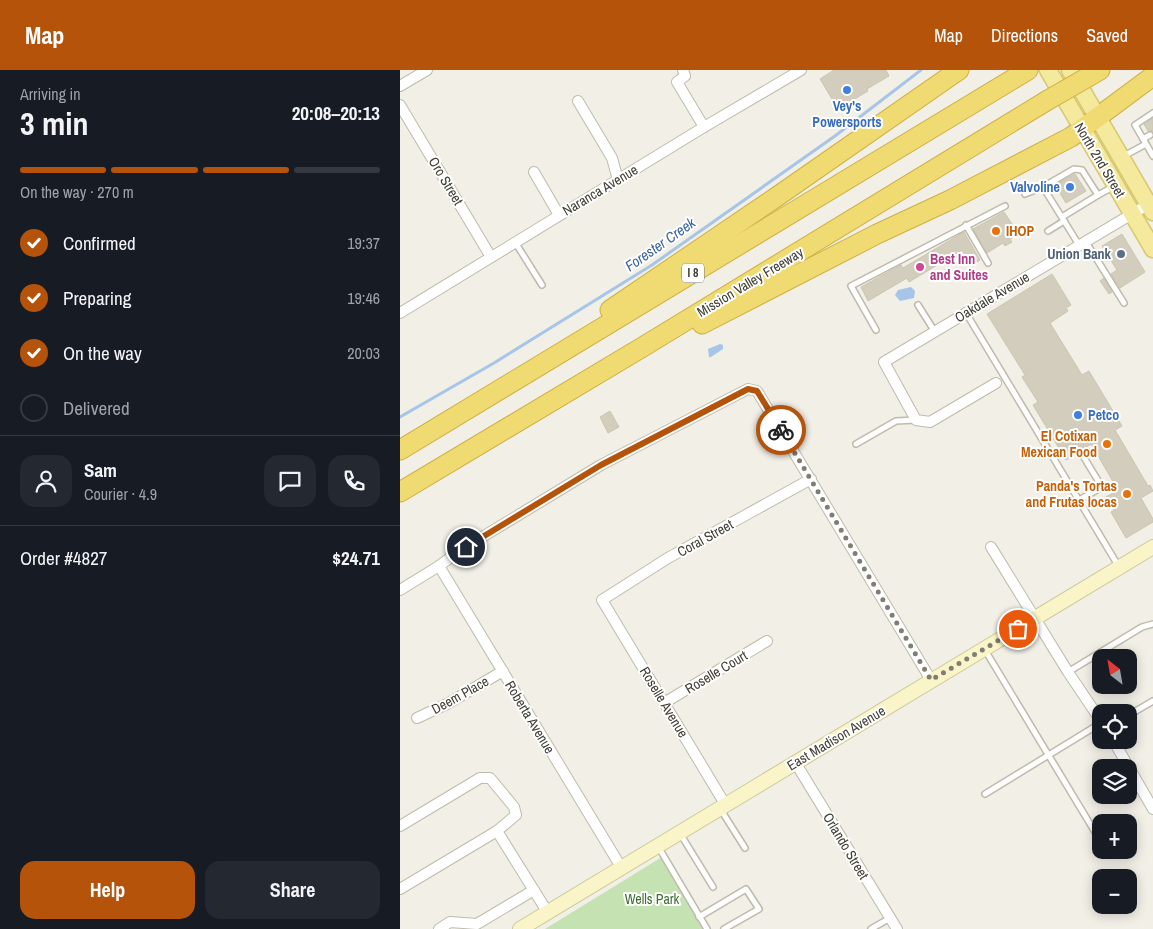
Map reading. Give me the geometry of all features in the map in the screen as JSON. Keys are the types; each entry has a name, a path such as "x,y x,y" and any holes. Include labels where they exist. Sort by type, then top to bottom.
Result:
{"highway":[{"path":"514,381 622,300 776,198 959,70"},
{"name":"I 8","path":"400,450 1028,70"},
{"name":"Mission Valley Freeway","path":"400,492 1094,74"},
{"path":"641,348 674,339 877,234 958,196 1071,137 1153,76"}],"main road":[{"name":"North 2nd Street","path":"1048,70 1153,249"},
{"name":"North 2nd Street","path":"1070,70 1152,206"}],"street":[{"path":"400,86 427,70"},
{"path":"683,70 685,76 677,82 704,127"},
{"name":"Naranca Avenue","path":"400,313 704,127 801,70"},
{"path":"578,101 612,158 618,180"},
{"name":"Oro Street","path":"400,105 491,257"},
{"path":"534,172 559,215"},
{"name":"Oakdale Avenue","path":"916,420 884,362 1133,214 1152,206"},
{"path":"916,420 930,422 996,383"},
{"path":"400,590 480,538 601,465 748,389 757,391 931,680"},
{"name":"Coral Street","path":"602,600 668,558 811,479"},
{"path":"990,547 1092,708"},
{"name":"East Madison Avenue","path":"520,929 931,680 1035,620 1153,547"},
{"name":"Roberta Avenue","path":"439,566 620,867"},
{"name":"Roselle Avenue","path":"602,600 664,703 722,806"},
{"name":"Roselle Court","path":"664,703 767,641"},
{"name":"Deem Place","path":"417,718 447,704 503,671"},
{"path":"1118,749 1153,809"},
{"name":"Orlando Street","path":"795,762 897,929"},
{"path":"400,826 480,778 490,778 514,807 516,815 497,831 400,889"},
{"path":"497,831 548,913"},
{"path":"439,929 450,922 477,924 534,890"}],"lane":[{"path":"1153,113 1135,125 1153,156"},
{"path":"1122,157 1144,142 1150,135"},
{"path":"1025,194 1043,187 1074,169 1079,169 1082,170 1098,195"},
{"path":"1048,231 1115,185"},
{"path":"1043,187 1063,219 1124,303"},
{"path":"876,330 851,286 1005,206"},
{"path":"966,225 988,263"},
{"path":"515,242 542,285"},
{"path":"918,305 934,332"},
{"path":"966,313 1119,568"},
{"path":"856,444 896,421 916,420"},
{"path":"1079,500 1102,487 1083,456"},
{"path":"1068,672 1142,627 1153,624"},
{"path":"984,649 1092,827"},
{"path":"1137,710 1153,701"},
{"path":"985,794 1092,728"},
{"path":"722,806 745,848"},
{"path":"679,832 713,887"},
{"path":"657,845 707,929"},
{"path":"700,917 746,889 759,909 724,929"},
{"path":"871,929 890,918"}],"green space":[{"name":"Wells Park","path":"662,857 706,929 545,929"}],"water":[{"path":"911,287 915,291 914,298 900,301 895,295 898,290"},
{"path":"720,344 723,345 723,349 709,357 708,349"}],"building":[{"name":"Vey's Powersports","path":"834,70 886,70 889,76 838,109 820,79"},
{"path":"1153,118 1153,132 1148,131 1144,124"},
{"name":"Valvoline","path":"1075,174 1086,191 1066,203 1055,185"},
{"name":"IHOP","path":"1004,212 1019,234 1010,239 1012,242 1005,246 1003,243 987,253 973,229"},
{"name":"Best Inn and Suites","path":"964,232 980,260 971,265 962,250 909,282 907,278 868,301 861,287 901,265 903,268"},
{"name":"Union Bank","path":"1122,234 1145,272 1120,288 1111,274 1117,270 1102,246"},
{"path":"1052,274 1071,305 1066,308 1068,311 1050,323 1082,375 1089,371 1122,426 1115,430 1148,486 1150,485 1153,491 1141,498 1153,522 1126,538 1111,512 1114,511 1106,497 1118,490 1091,444 1066,460 1033,405 1038,402 1022,377 1025,375 987,314"},
{"path":"1104,278 1112,292 1109,294 1100,281"},
{"path":"610,411 619,427 608,433 600,417"}],"waterway":[{"name":"Forester Creek","path":"400,417 494,363 652,265 835,136 921,70"}],"way so far":[{"path":"781,430 931,680 1018,629"}],"place":[{"name":"Vey's Powersports","path":"847,90"},
{"name":"Valvoline","path":"1070,187"},
{"name":"IHOP","path":"996,231"},
{"name":"Union Bank","path":"1121,254"},
{"name":"Best Inn and Suites","path":"920,267"},
{"name":"Petco","path":"1078,415"},
{"name":"El Cotixan Mexican Food","path":"1107,444"},
{"name":"Panda's Tortas and Frutas locas","path":"1127,494"}],"route":[{"path":"466,547 601,465 748,389 757,391 781,430"}]}
